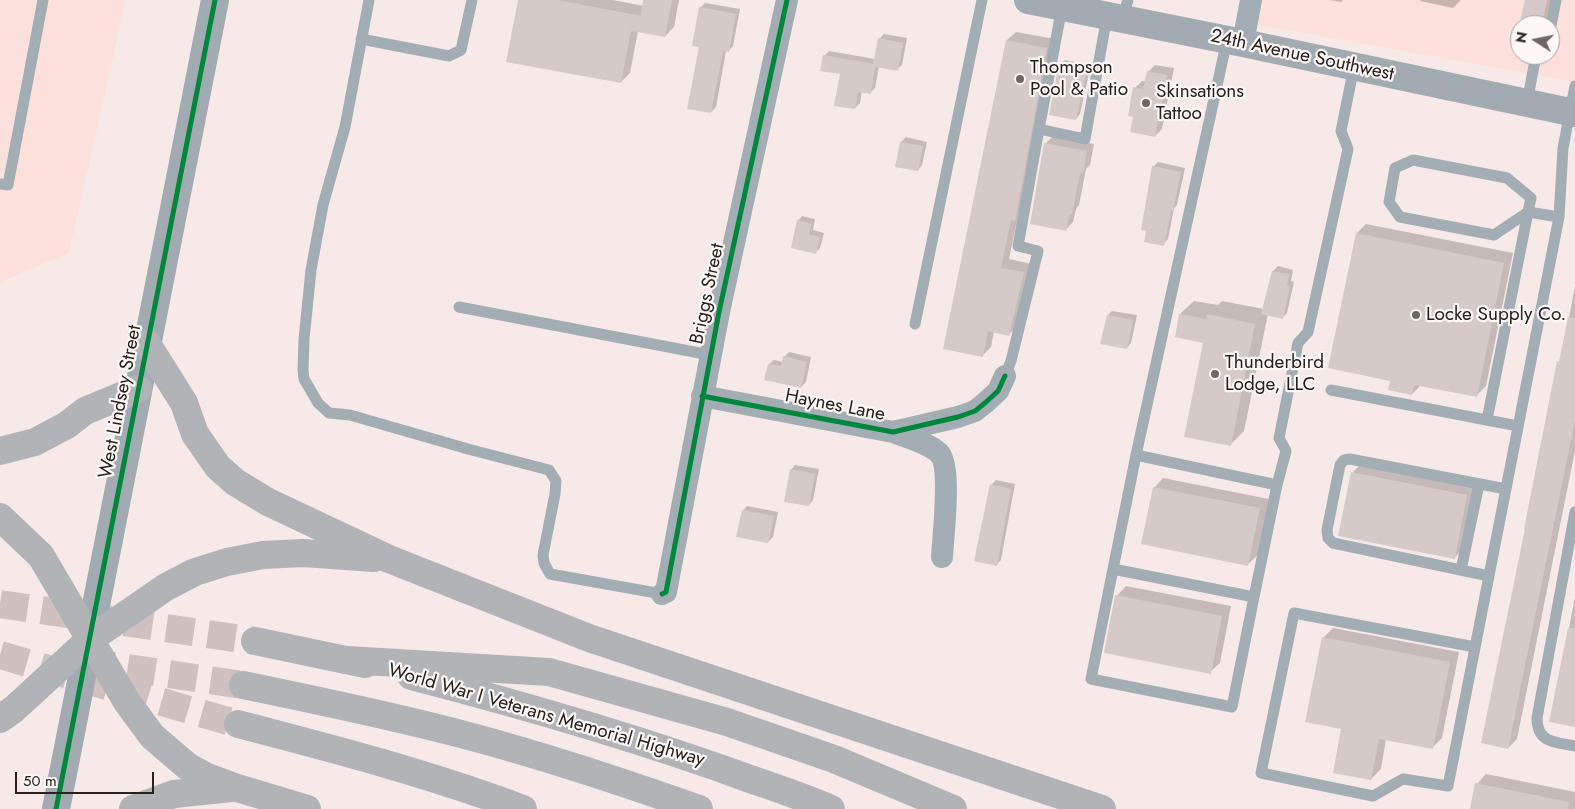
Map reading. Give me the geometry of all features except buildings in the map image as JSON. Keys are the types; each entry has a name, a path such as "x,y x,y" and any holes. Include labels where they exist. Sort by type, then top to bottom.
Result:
{"highway":[{"path":"147,344 184,403 195,434 218,467 235,482 268,502 389,559 589,638 1102,809"},
{"path":"0,451 35,442 67,425 85,411 138,389"},
{"path":"0,517 41,556 127,702 152,736 187,766 207,777 307,809"},
{"path":"0,719 14,709 89,640 166,587 195,572 227,562 263,555 303,553 389,559"},
{"name":"World War I Veterans Memorial Highway","path":"255,641 347,660 498,698 605,729 705,762 831,809"},
{"path":"347,660 549,672 727,722 834,760 953,809"},
{"path":"243,685 459,733 624,783 699,809"},
{"path":"238,724 349,752 463,787 523,809"},
{"path":"133,809 174,794 234,787"}],"main road":[{"name":"West Lindsey Street","path":"56,809 215,0"},
{"name":"24th Avenue Southwest","path":"1028,0 1099,9 1235,42 1572,113"}],"street":[{"name":"Briggs Street","path":"662,594 666,592 710,355 787,0"},
{"path":"1235,42 1251,0"},
{"name":"Haynes Lane","path":"702,396 893,432 949,419 974,410 998,391 1005,376"},
{"path":"893,432 930,447 940,454 944,462 946,479 942,557"}],"lane":[{"path":"0,184 8,185 43,0"},
{"path":"369,0 345,127 323,205 311,270 304,339 304,379 318,403 329,413 350,416 549,470 556,481 556,494 543,556 544,563 550,574 662,594"},
{"path":"361,39 450,56 461,50 472,0"},
{"path":"915,324 982,0"},
{"path":"1553,15 1556,0"},
{"path":"1005,376 1011,361 1038,251 1018,246 1039,129 1099,9"},
{"path":"1039,129 1085,139 1099,9"},
{"path":"1235,42 1136,454 1091,679 1232,707 1277,485 1286,450 1279,438 1298,343 1308,332 1348,150 1341,131 1354,67"},
{"path":"1527,103 1534,65"},
{"path":"1475,647 1294,613 1261,773 1373,796 1403,779 1448,786 1559,217 1563,148 1572,113 1575,86"},
{"path":"1487,420 1528,212 1531,198 1506,178 1412,160 1395,168 1389,202 1400,217 1494,235 1528,212 1559,217"},
{"path":"459,307 710,355"},
{"path":"1331,390 1518,426"},
{"path":"1136,454 1277,485"},
{"path":"1489,576 1333,543 1328,538 1327,530 1340,465 1344,460 1350,459 1506,489"},
{"path":"1461,570 1479,484"},
{"path":"1575,512 1536,718 1537,729 1545,739 1575,746"},
{"path":"1113,569 1254,597"}],"shaded area":[{"path":"0,0 126,0 69,253 0,282"},
{"path":"1258,0 1575,0 1575,82 1254,24"}],"tunnel":[{"path":"0,604 255,641"},
{"path":"0,655 238,724"},
{"path":"86,662 243,685"}],"cycle path":[{"path":"56,809 215,0"},
{"path":"662,594 666,592 719,312 787,0"},
{"path":"702,396 893,432 958,417 975,411 998,391 1005,376"}],"place":[{"name":"Thompson Pool & Patio","path":"1020,79"},
{"name":"Skinsations Tattoo","path":"1146,103"},
{"name":"Locke Supply Co.","path":"1416,315"},
{"name":"Thunderbird Lodge, LLC","path":"1215,374"}]}
